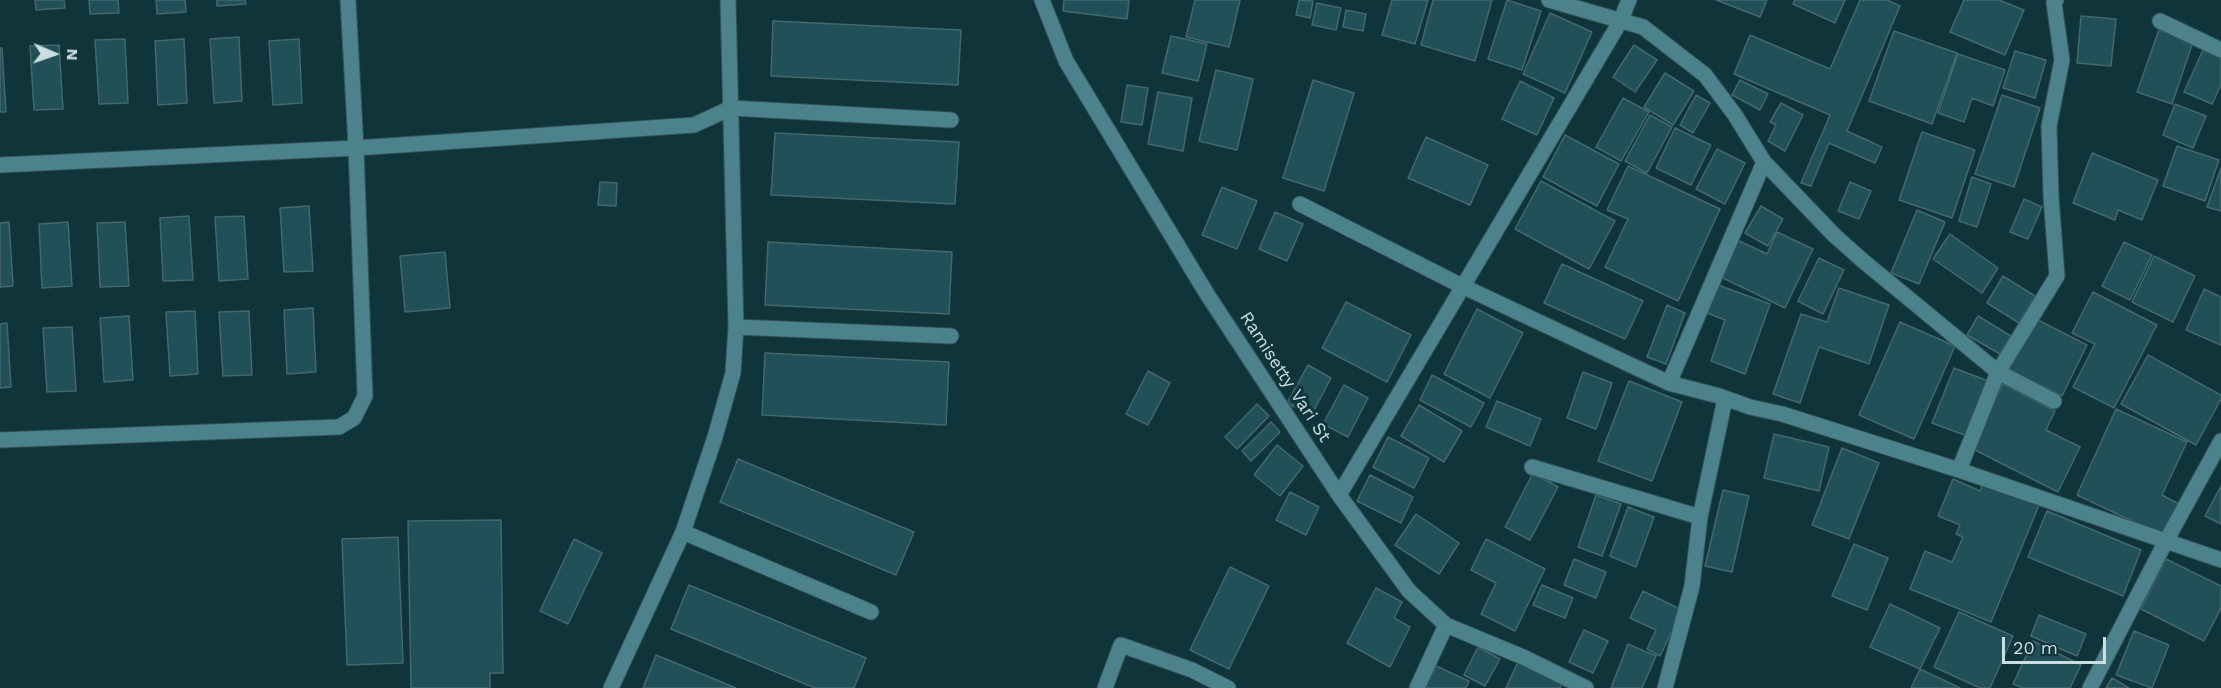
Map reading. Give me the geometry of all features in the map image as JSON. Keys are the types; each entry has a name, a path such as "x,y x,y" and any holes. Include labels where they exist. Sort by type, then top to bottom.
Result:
{"street":[{"path":"0,440 339,427 354,418 365,396 348,0"},
{"path":"611,688 683,532 733,373 736,327 728,0"},
{"name":"Ramisetty Vari St","path":"1042,0 1066,61 1207,294 1339,495 1409,591 1446,625 1523,657 1586,688"},
{"path":"1549,0 1643,27 1705,75 1735,115 1764,162 1834,235 1998,372 2054,401"},
{"path":"1339,495 1620,22 1629,0"},
{"path":"1959,470 1998,372 2057,276 2049,126 2062,60 2056,0"},
{"path":"2160,21 2221,50"},
{"path":"0,165 356,148 694,125 731,108 951,120"},
{"path":"1669,383 1764,162"},
{"path":"1300,204 1462,286 1669,383 1782,414 1959,470 2221,560"},
{"path":"736,327 951,336"},
{"path":"1665,688 1692,586 1700,517 1725,399"},
{"path":"2090,688 2221,441"},
{"path":"1532,467 1700,517"},
{"path":"683,532 871,612"},
{"path":"1417,688 1446,625"},
{"path":"1105,688 1121,645 1192,670 1228,688"}],"building":[{"path":"35,0 64,0 65,8 36,10"},
{"path":"89,0 118,0 119,13 90,14"},
{"path":"156,0 185,0 186,12 157,14"},
{"path":"217,0 245,0 246,4 217,6"},
{"path":"1064,0 1129,0 1127,19 1063,11"},
{"path":"1195,0 1240,0 1229,47 1186,37"},
{"path":"1299,0 1313,1 1310,18 1296,15"},
{"path":"1392,0 1428,0 1415,44 1382,35"},
{"path":"1433,0 1492,0 1475,61 1421,45"},
{"path":"1507,0 1541,11 1522,70 1488,59"},
{"path":"1716,0 1767,0 1760,17"},
{"path":"1795,0 1845,0 1835,23 1793,4"},
{"path":"1860,0 1887,0 1900,6 1847,131 1882,147 1875,163 1829,143 1811,186 1801,183 1830,115 1734,74 1750,35 1830,69"},
{"path":"1964,0 1999,0 2024,10 2005,55 1950,32"},
{"path":"1317,3 1341,8 1336,30 1312,25"},
{"path":"1346,10 1366,14 1363,31 1343,27"},
{"path":"1550,13 1592,32 1565,93 1523,74"},
{"path":"2081,16 2116,19 2111,66 2077,63"},
{"path":"773,21 961,30 958,85 771,76"},
{"path":"2159,30 2193,42 2172,104 2137,92"},
{"path":"1894,31 1957,53 1932,124 1869,101"},
{"path":"1171,36 1207,44 1198,81 1162,73"},
{"path":"239,37 242,101 214,103 210,39"},
{"path":"125,39 128,103 99,104 95,40"},
{"path":"184,39 187,103 158,105 155,41"},
{"path":"299,39 302,103 273,105 269,41"},
{"path":"59,45 63,109 34,110 30,46"},
{"path":"1634,45 1657,60 1635,92 1613,77"},
{"path":"0,48 2,48 6,112 0,112"},
{"path":"2203,50 2221,58 2221,85 2212,104 2184,92"},
{"path":"2015,51 2046,60 2035,98 2003,88"},
{"path":"1958,54 2005,70 1993,106 1972,98 1964,122 1938,113"},
{"path":"1216,70 1253,79 1237,150 1199,141"},
{"path":"1665,73 1694,91 1673,125 1644,107"},
{"path":"1313,80 1354,93 1324,191 1283,178"},
{"path":"1740,80 1768,94 1760,110 1732,95"},
{"path":"1520,81 1554,98 1537,135 1502,119"},
{"path":"1127,85 1148,88 1142,125 1121,122"},
{"path":"1158,92 1192,98 1183,151 1148,144"},
{"path":"1696,95 1710,103 1693,133 1680,125"},
{"path":"2002,95 2040,108 2014,187 1975,174"},
{"path":"1623,98 1649,112 1621,161 1596,147"},
{"path":"1781,103 1803,115 1785,151 1768,141 1776,125 1770,122"},
{"path":"2175,104 2206,116 2193,148 2163,135"},
{"path":"1650,115 1672,127 1647,173 1625,161"},
{"path":"1675,128 1711,145 1691,185 1656,168"},
{"path":"1922,132 1975,150 1952,218 1899,200"},
{"path":"775,133 959,142 955,204 771,195"},
{"path":"1565,135 1619,164 1597,206 1543,177"},
{"path":"1426,137 1488,165 1470,205 1408,178"},
{"path":"2177,146 2219,160 2205,201 2163,186"},
{"path":"1717,149 1745,163 1725,204 1696,189"},
{"path":"2092,153 2158,180 2142,220 2118,210 2115,220 2073,203"},
{"path":"1628,166 1720,209 1678,301 1605,267 1628,219 1607,210"},
{"path":"2221,168 2221,211 2207,207"},
{"path":"1972,177 1991,184 1977,227 1959,221"},
{"path":"1541,181 1615,221 1589,269 1515,229"},
{"path":"600,182 617,183 616,206 598,205"},
{"path":"1850,182 1871,191 1859,219 1838,211"},
{"path":"1222,187 1257,201 1237,249 1202,235"},
{"path":"2024,199 2042,207 2028,239 2010,232"},
{"path":"309,206 313,271 284,272 280,208"},
{"path":"1761,206 1783,219 1768,246 1745,233"},
{"path":"1917,210 1945,222 1919,284 1891,273"},
{"path":"1275,212 1303,224 1287,261 1259,249"},
{"path":"189,216 193,280 163,281 160,218"},
{"path":"244,216 248,279 219,281 215,217"},
{"path":"9,222 13,286 0,287 0,223"},
{"path":"68,222 72,286 42,288 39,224"},
{"path":"125,222 129,286 100,287 97,223"},
{"path":"1777,232 1813,249 1785,308 1719,276 1737,240 1767,254"},
{"path":"1950,234 1998,268 1982,293 1933,259"},
{"path":"768,242 952,252 949,314 765,305"},
{"path":"2124,242 2152,255 2130,300 2102,286"},
{"path":"445,252 450,308 405,312 400,256"},
{"path":"2154,256 2195,276 2173,322 2132,302"},
{"path":"1819,258 1844,270 1823,314 1798,301"},
{"path":"1562,264 1643,301 1625,339 1544,303"},
{"path":"2003,276 2035,296 2019,323 1987,303"},
{"path":"1718,285 1770,304 1745,374 1711,361 1725,320 1707,313"},
{"path":"1839,288 1889,305 1869,364 1819,347 1800,403 1773,394 1801,314 1827,322"},
{"path":"2204,289 2221,297 2221,345 2186,330"},
{"path":"2093,292 2157,325 2114,408 2073,387 2095,344 2072,333"},
{"path":"1346,302 1411,335 1387,382 1322,348"},
{"path":"1667,305 1685,313 1666,364 1647,357"},
{"path":"313,308 316,372 287,374 284,310"},
{"path":"1477,309 1523,333 1490,398 1444,374"},
{"path":"195,311 198,374 170,376 166,312"},
{"path":"249,311 252,375 223,376 219,312"},
{"path":"129,316 133,380 104,382 100,318"},
{"path":"1978,316 2011,336 2000,354 1967,335"},
{"path":"2034,318 2087,345 2062,396 2008,369"},
{"path":"1900,322 1955,346 1914,439 1859,415"},
{"path":"7,323 11,387 0,388 0,324"},
{"path":"72,327 76,391 47,392 43,328"},
{"path":"765,353 949,362 946,425 762,415"},
{"path":"2148,355 2221,395 2196,445 2121,404"},
{"path":"1308,365 1331,378 1311,416 1287,403"},
{"path":"1954,368 1991,382 1970,437 1932,423"},
{"path":"1148,371 1170,383 1148,425 1126,414"},
{"path":"1583,372 1612,383 1596,429 1567,418"},
{"path":"1432,375 1484,403 1471,427 1420,400"},
{"path":"1629,381 1682,402 1652,481 1598,461"},
{"path":"2003,384 2055,411 2046,430 2080,447 2058,492 1971,448"},
{"path":"1344,385 1368,398 1348,437 1323,424"},
{"path":"1497,401 1541,419 1530,446 1486,427"},
{"path":"1257,404 1269,416 1237,449 1225,437"},
{"path":"1419,405 1462,431 1444,462 1401,436"},
{"path":"2116,409 2187,442 2162,495 2179,504 2164,536 2077,495"},
{"path":"1271,422 1280,432 1251,461 1242,451"},
{"path":"1774,434 1829,447 1819,491 1764,478"},
{"path":"1388,437 1429,458 1414,488 1373,467"},
{"path":"1277,445 1303,466 1280,496 1254,475"},
{"path":"1842,448 1879,463 1849,539 1812,525"},
{"path":"738,459 914,532 896,575 720,502"},
{"path":"1533,473 1558,487 1530,540 1505,527"},
{"path":"1370,475 1413,497 1401,523 1357,501"},
{"path":"1953,479 1980,491 1983,482 2039,505 1991,622 1910,589 1925,551 1952,562 1963,537 1956,534 1960,525 1938,516"},
{"path":"2221,486 2221,524 2205,516"},
{"path":"1723,490 1749,496 1732,572 1705,566"},
{"path":"1290,492 1319,507 1306,535 1276,520"},
{"path":"1596,495 1621,504 1602,556 1578,547"},
{"path":"1628,507 1654,517 1636,567 1610,556"},
{"path":"2047,511 2141,550 2123,596 2028,557"},
{"path":"1416,514 1459,543 1439,574 1395,545"},
{"path":"501,520 503,673 490,673 490,688 411,688 408,521"},
{"path":"398,537 403,663 347,665 342,539"},
{"path":"574,539 602,553 568,624 540,611"},
{"path":"1486,539 1545,569 1515,631 1481,614 1496,583 1471,570"},
{"path":"1854,544 1888,558 1867,610 1832,596"},
{"path":"1574,559 1606,572 1596,598 1564,585"},
{"path":"2166,559 2221,586 2221,608 2204,641 2141,609"},
{"path":"1230,567 1269,586 1229,669 1190,650"},
{"path":"689,585 866,658 854,688 815,688 671,629"},
{"path":"1542,585 1573,598 1565,618 1533,605"},
{"path":"1376,588 1402,602 1394,618 1410,627 1390,667 1347,643"},
{"path":"1643,591 1682,610 1660,656 1647,649 1656,630 1630,618"},
{"path":"1890,604 1940,628 1920,669 1870,647"},
{"path":"1959,612 2013,636 1990,688 1980,688 1934,667"},
{"path":"2039,615 2086,634 2077,656 2031,636"},
{"path":"1584,630 1608,641 1593,673 1569,662"},
{"path":"2134,631 2169,645 2152,688 2116,675"},
{"path":"2033,641 2081,665 2070,688 2023,688 2013,684"},
{"path":"1628,644 1656,656 1642,688 1611,688"},
{"path":"1478,647 1500,659 1485,686 1464,675"},
{"path":"656,655 736,688 643,688"},
{"path":"1518,662 1562,683 1560,688 1506,688"},
{"path":"1436,666 1469,681 1466,688 1425,688"},
{"path":"1920,669 1960,688 1911,688"},
{"path":"2112,678 2129,688 2106,688"}]}
